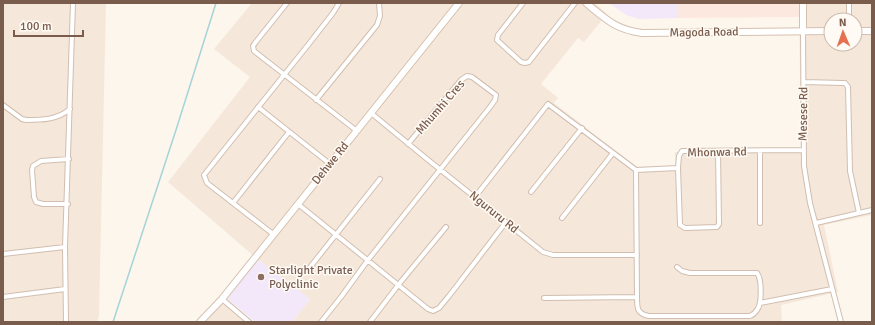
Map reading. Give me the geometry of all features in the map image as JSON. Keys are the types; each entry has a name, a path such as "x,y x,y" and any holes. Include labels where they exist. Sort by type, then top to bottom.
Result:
{"street":[{"path":"66,322 65,247 68,204 73,3"},
{"path":"287,3 255,43 253,49 256,54 357,131"},
{"path":"273,234 206,183 204,175 285,75 333,13 339,3"},
{"path":"316,100 377,25 380,16 379,3"},
{"name":"Dehwe Rd","path":"200,322 222,299 459,3"},
{"path":"523,3 498,35 497,40 521,62 525,63 529,62 575,3"},
{"name":"Magoda Road","path":"586,3 618,27 642,33 823,31"},
{"name":"Mesese Rd","path":"803,3 803,150 806,184 832,289 842,322"},
{"name":"Mhumhi Cres","path":"408,144 464,77 472,77 496,95 490,108 441,170"},
{"path":"804,82 842,82 845,83 848,88 850,171 859,213"},
{"path":"3,105 22,119 26,120 57,118 70,109"},
{"path":"475,197 546,105 551,105 636,170 636,298 638,310 649,316 750,316 757,310 760,304 760,278 759,275 755,273 690,273 682,271 677,267"},
{"path":"258,107 330,164"},
{"name":"Ngururu Rd","path":"372,113 408,144 548,254 637,255"},
{"path":"531,192 582,128"},
{"path":"233,203 289,132"},
{"name":"Mhonwa Rd","path":"636,170 678,168 679,156 682,152 803,150"},
{"path":"678,168 680,225 686,228 717,227 719,224 718,151"},
{"path":"760,151 760,223"},
{"path":"562,218 613,153"},
{"path":"68,204 43,204 36,202 34,196 32,170 33,166 41,161 69,159"},
{"path":"321,322 342,297 368,260 441,170"},
{"path":"307,271 380,179"},
{"path":"298,204 399,284 428,309 433,311 436,310 449,296 506,222"},
{"path":"816,223 872,210"},
{"path":"370,322 446,227"},
{"path":"3,254 65,247"},
{"path":"3,297 65,289"},
{"path":"760,304 832,289"},
{"path":"544,298 636,298"},
{"path":"222,299 249,322"}],"shaded area":[{"path":"3,3 106,3 99,316 97,322 3,322"},
{"path":"252,3 595,3 607,14 584,42 578,38 541,84 558,98 554,103 637,167 675,166 675,152 801,148 799,3 872,3 872,215 824,225 838,292 781,305 782,322 292,322 310,299 256,258 168,182 250,77 214,49"},
{"path":"609,3 678,3 678,18 639,19 626,15"},
{"path":"678,3 799,3 799,17 678,18"},
{"name":"Starlight Private Polyclinic","path":"256,258 310,299 292,322 255,322 225,297"},
{"path":"225,297 254,322 206,322"}],"waterway":[{"path":"113,322 216,3"}],"place":[{"name":"Starlight Private Polyclinic","path":"261,277"}]}
